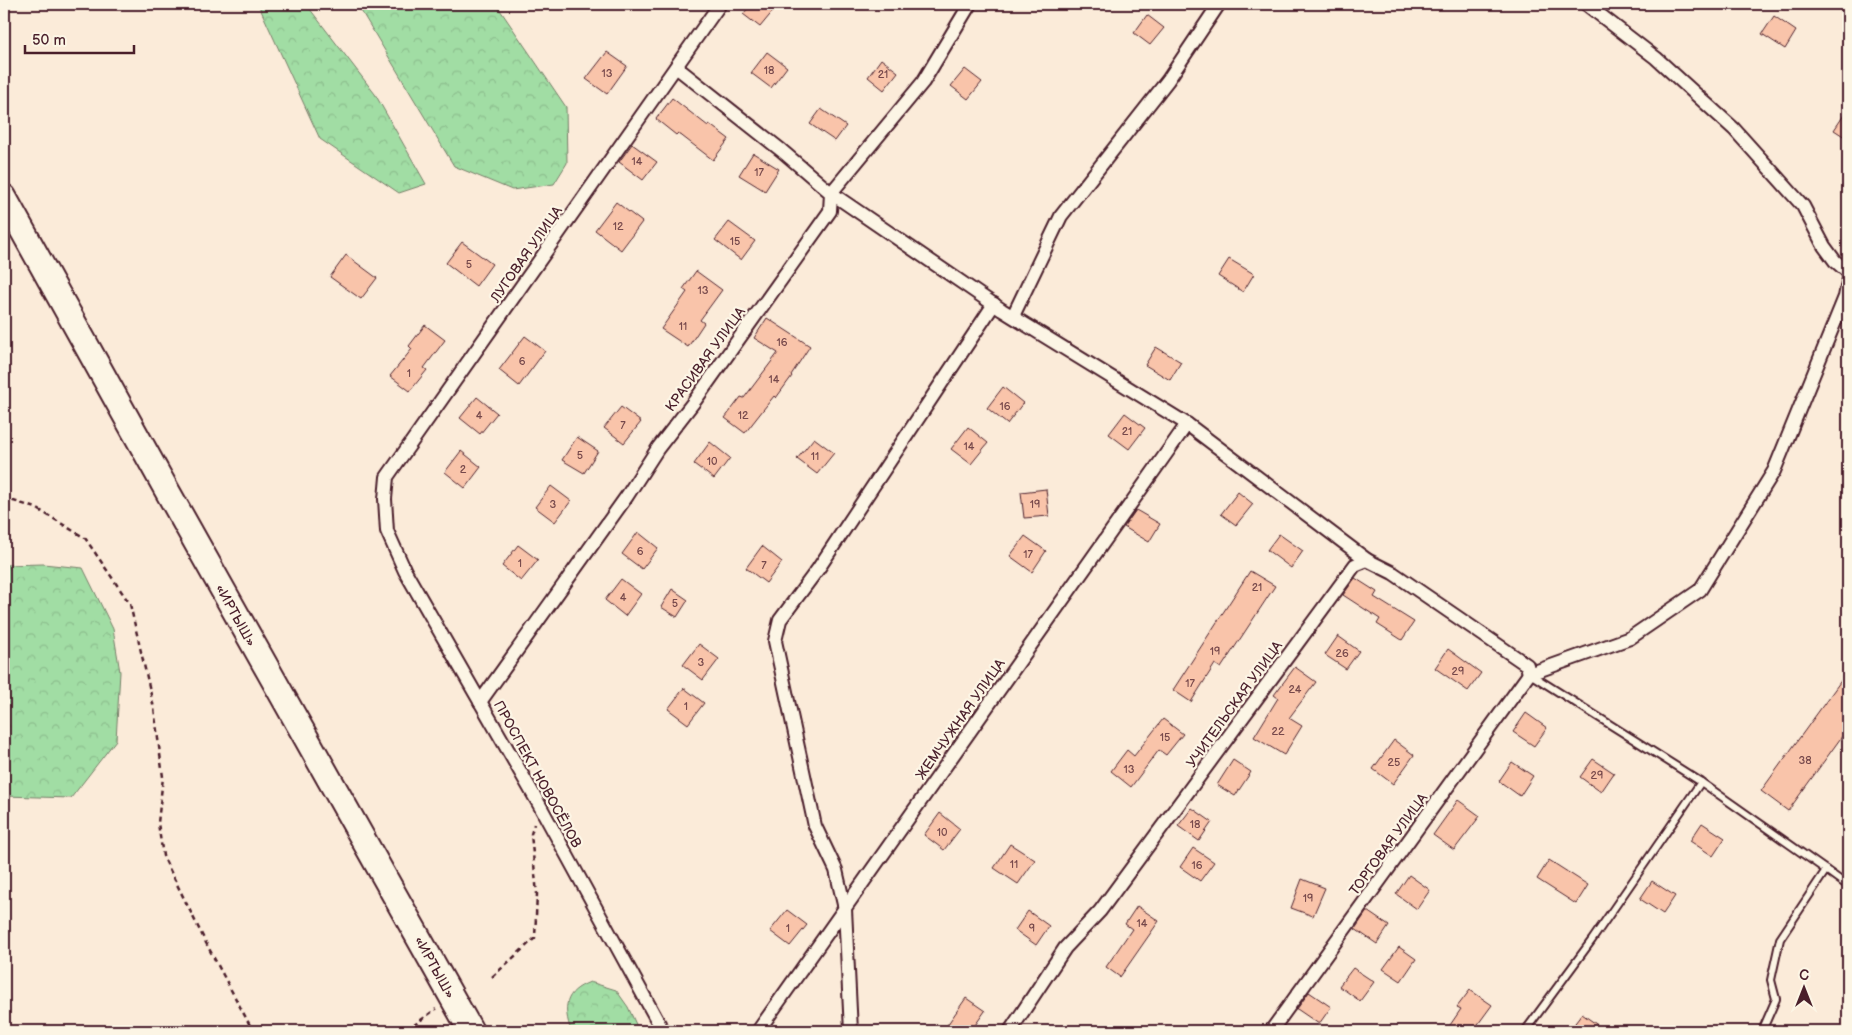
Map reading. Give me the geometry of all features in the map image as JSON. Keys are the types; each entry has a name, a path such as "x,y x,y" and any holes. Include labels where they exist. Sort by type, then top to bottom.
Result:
{"highway":[{"name":"«ИРТЫШ»","path":"4,197 179,513 471,1031"}],"street":[{"name":"ЛУГОВАЯ УЛИЦА","path":"387,531 385,499 387,477 720,4"},
{"path":"830,193 923,82 970,4"},
{"path":"1013,316 1061,216 1168,80 1219,4"},
{"path":"1586,4 1656,58 1734,129 1802,206 1834,261 1848,272"},
{"path":"676,67 781,150 830,193 994,304 1187,424 1367,560 1393,573 1527,665 1530,674 1630,638 1700,590 1774,471 1845,297 1848,282"},
{"name":"КРАСИВАЯ УЛИЦА","path":"480,702 627,496 658,448 696,399 830,211 830,193"},
{"path":"851,1031 845,909 836,870 815,826 775,640 780,620 818,569 994,304"},
{"name":"ЖЕМЧУЖНАЯ УЛИЦА","path":"758,1031 1187,424"},
{"name":"ПРОСПЕКТ НОВОСЁЛОВ","path":"387,531 405,571 540,806 663,1031"},
{"name":"УЧИТЕЛЬСКАЯ УЛИЦА","path":"1010,1031 1065,948 1100,911 1355,565 1367,560"},
{"name":"ТОРГОВАЯ УЛИЦА","path":"1271,1031 1530,674"}],"lane":[{"path":"1530,674 1701,782 1848,886"},
{"path":"1525,1031 1592,940 1701,782"},
{"path":"1762,1031 1776,999 1771,980 1780,939 1826,870"}],"path":[{"path":"4,498 36,508 85,538 130,604 154,708 163,777 158,823 163,856 206,943 253,1031"},
{"path":"492,977 535,938 537,894 531,834 540,806"},
{"path":"406,1031 436,1009"}],"green space":[{"path":"258,4 306,4 375,94 426,184 399,193 320,139"},
{"path":"357,4 496,4 566,107 567,163 554,184 512,190 454,166"},
{"path":"43,564 83,568 113,629 120,672 116,740 71,798 4,796 4,565"},
{"path":"590,982 616,990 628,1007 639,1031 571,1031 567,1015 568,1001 575,991"}],"building":[{"path":"752,4 766,4 774,10 760,27 743,14"},
{"path":"1147,15 1164,28 1150,45 1134,33"},
{"path":"1774,16 1796,31 1785,49 1762,34"},
{"path":"607,52 627,66 607,94 586,79"},
{"path":"767,52 787,67 771,88 751,73"},
{"path":"881,59 898,72 884,90 868,77"},
{"path":"965,69 982,82 968,99 951,86"},
{"path":"672,98 708,126 709,124 729,139 713,160 656,119"},
{"path":"821,109 846,126 835,141 810,124"},
{"path":"1848,109 1848,139 1834,130"},
{"path":"632,144 657,162 643,180 619,162"},
{"path":"753,153 779,169 765,191 739,175"},
{"path":"616,202 642,222 621,250 595,230"},
{"path":"729,222 755,241 741,260 715,240"},
{"path":"462,242 492,264 476,286 446,263"},
{"path":"346,255 377,278 361,299 330,277"},
{"path":"1229,259 1254,274 1243,292 1218,276"},
{"path":"696,271 722,290 700,320 704,323 688,347 661,329 687,292 683,289"},
{"path":"767,318 810,346 776,398 774,396 745,433 725,418 741,397 744,398 778,353 754,338"},
{"path":"425,325 445,340 424,368 427,370 410,391 390,376 412,349 409,346"},
{"path":"525,336 545,351 519,386 499,370"},
{"path":"1156,347 1181,362 1170,380 1145,365"},
{"path":"1003,387 1023,403 1007,424 987,408"},
{"path":"477,397 497,413 480,434 460,418"},
{"path":"621,407 641,422 624,443 604,428"},
{"path":"1125,413 1145,428 1129,449 1109,434"},
{"path":"968,427 988,443 971,464 951,449"},
{"path":"577,437 598,451 584,473 562,460"},
{"path":"814,438 834,453 817,474 797,459"},
{"path":"710,442 730,458 714,479 694,464"},
{"path":"461,451 481,467 465,488 445,472"},
{"path":"551,486 571,501 555,522 535,507"},
{"path":"1046,489 1049,516 1024,518 1021,492"},
{"path":"1238,492 1253,504 1236,525 1221,514"},
{"path":"1136,510 1160,524 1149,542 1124,527"},
{"path":"638,532 658,548 642,569 622,554"},
{"path":"1279,534 1303,551 1291,568 1267,550"},
{"path":"1025,536 1046,551 1032,572 1010,556"},
{"path":"518,545 538,560 521,581 502,566"},
{"path":"762,546 782,562 766,583 746,568"},
{"path":"1250,571 1275,586 1221,668 1215,664 1191,702 1173,690"},
{"path":"1355,578 1377,592 1374,597 1414,622 1402,640 1377,624 1380,619 1343,595"},
{"path":"621,579 641,594 625,616 605,600"},
{"path":"672,589 688,600 677,617 661,607"},
{"path":"1338,636 1359,651 1346,669 1325,655"},
{"path":"699,644 719,659 703,680 683,665"},
{"path":"1448,649 1481,673 1468,691 1435,668"},
{"path":"1295,667 1316,682 1289,718 1302,726 1284,755 1254,737 1278,698 1274,695"},
{"path":"1848,671 1848,728 1788,811 1761,791"},
{"path":"684,688 704,703 688,724 668,709"},
{"path":"1526,713 1547,728 1534,746 1513,732"},
{"path":"1163,719 1183,734 1166,755 1159,750 1131,787 1111,771 1127,750 1134,756"},
{"path":"1394,740 1414,755 1393,784 1373,769"},
{"path":"1593,759 1614,773 1601,792 1580,777"},
{"path":"1233,760 1251,772 1235,796 1217,785"},
{"path":"1512,762 1533,776 1520,796 1499,781"},
{"path":"1458,800 1480,816 1454,850 1433,835"},
{"path":"1192,808 1212,822 1199,841 1178,826"},
{"path":"940,813 960,829 944,850 924,835"},
{"path":"1702,823 1725,838 1713,856 1690,841"},
{"path":"1010,844 1035,860 1018,884 994,868"},
{"path":"1193,848 1214,862 1200,881 1180,867"},
{"path":"1549,860 1588,885 1576,904 1537,879"},
{"path":"1409,875 1430,890 1417,909 1396,894"},
{"path":"1302,879 1325,888 1313,916 1291,908"},
{"path":"1652,881 1675,896 1663,914 1640,899"},
{"path":"1137,906 1159,921 1120,977 1106,967 1132,929 1125,924"},
{"path":"787,910 807,925 790,946 770,931"},
{"path":"1028,911 1049,926 1036,945 1015,930"},
{"path":"1367,911 1389,926 1377,944 1355,929"},
{"path":"1399,947 1416,959 1401,981 1383,969"},
{"path":"1353,968 1374,982 1360,1001 1339,986"},
{"path":"1470,990 1492,1005 1473,1031 1446,1031 1461,1009 1457,1007"},
{"path":"1309,992 1331,1007 1319,1024 1297,1009"},
{"path":"966,998 985,1011 971,1031 943,1031"},
{"path":"1582,1014 1606,1031 1569,1031"}]}
